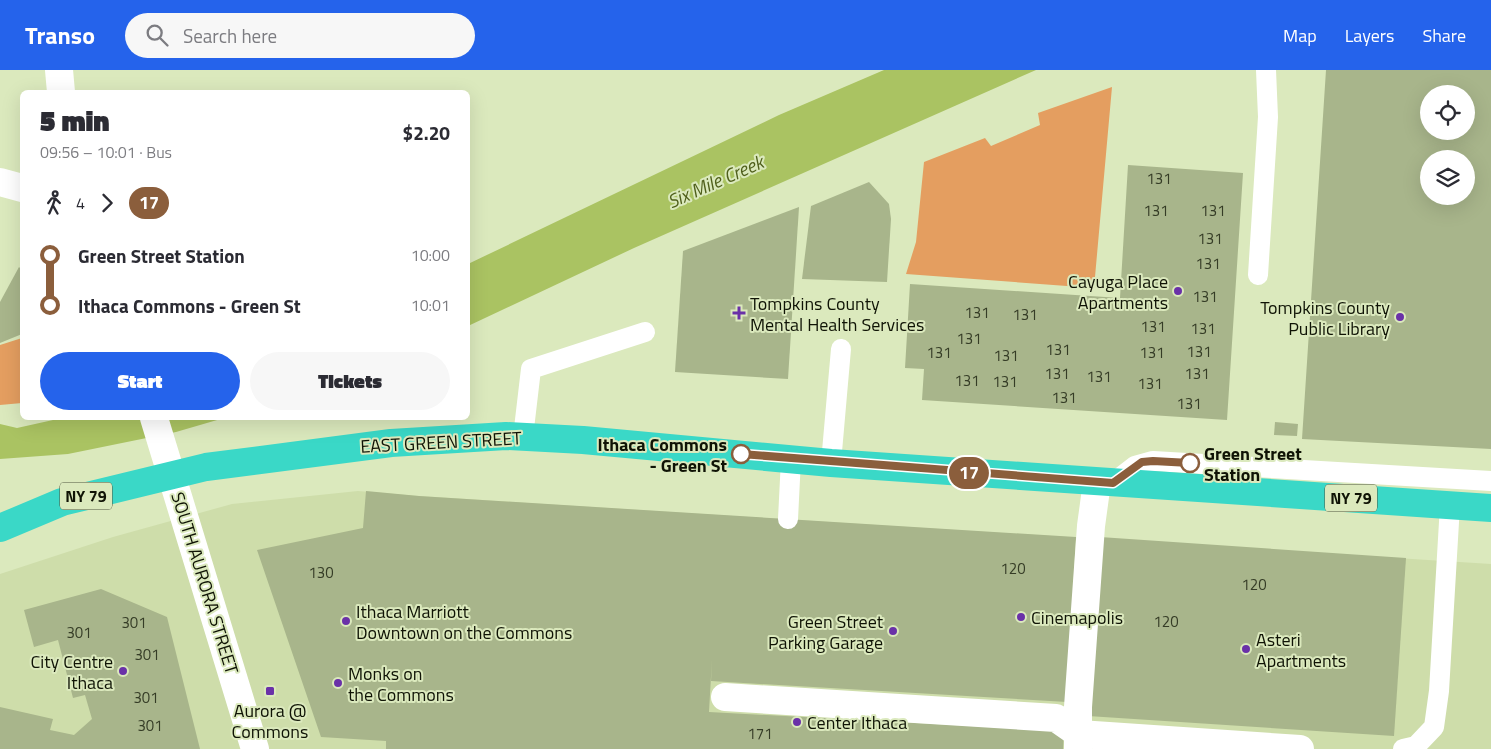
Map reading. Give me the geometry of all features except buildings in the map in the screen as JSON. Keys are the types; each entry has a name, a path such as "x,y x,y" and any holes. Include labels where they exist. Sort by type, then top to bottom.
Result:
{"highway":[{"name":"EAST GREEN STREET","path":"0,528 62,502 206,467 391,442 523,437 583,440 831,463 1491,508"}],"street":[{"path":"59,70 61,90"},
{"path":"0,182 20,187"},
{"name":"SOUTH AURORA STREET","path":"155,420 255,749"},
{"path":"1078,741 1078,707 1091,526 1105,483"},
{"path":"725,697 1056,718 1078,741 1300,749"},
{"path":"246,749 247,718"}],"lane":[{"path":"1258,275 1268,117 1266,70"},
{"path":"523,437 531,369 645,332"},
{"path":"831,463 841,349"},
{"path":"788,519 791,459"},
{"path":"1105,483 1135,466 1153,461 1491,481"},
{"path":"1403,749 1416,746 1434,727 1439,691 1450,505"}],"shaded area":[{"path":"1112,87 1094,288 906,274 916,242 924,162 985,138 991,146 1040,125 1038,113"},
{"path":"20,339 20,403 0,405 0,345"},
{"path":"358,491 1491,564 1491,749 0,749 0,574 113,537 232,504"}],"water":[{"name":"Six Mile Creek","path":"884,70 1036,70 634,248 470,325 470,263 779,115"},
{"path":"53,420 217,420 176,432 68,454 0,459 0,424 17,428"}],"bus line":[{"name":"17","path":"741,454 831,463 1113,483 1142,462 1190,463"}],"place":[{"name":"Cayuga Place Apartments","path":"1178,291"},
{"name":"Tompkins County Mental Health Services","path":"739,313"},
{"name":"Tompkins County Public Library","path":"1400,317"},
{"name":"Ithaca Commons - Green St","path":"741,454"},
{"name":"Green Street Station","path":"1190,463"},
{"name":"Cinemapolis","path":"1021,617"},
{"name":"Ithaca Marriott Downtown on the Commons","path":"346,621"},
{"name":"Green Street Parking Garage","path":"893,631"},
{"name":"Asteri Apartments","path":"1246,649"},
{"name":"City Centre Ithaca","path":"123,671"},
{"name":"Monks on the Commons","path":"338,683"},
{"name":"Aurora @ Commons","path":"270,691"},
{"name":"Center Ithaca","path":"797,722"}]}
